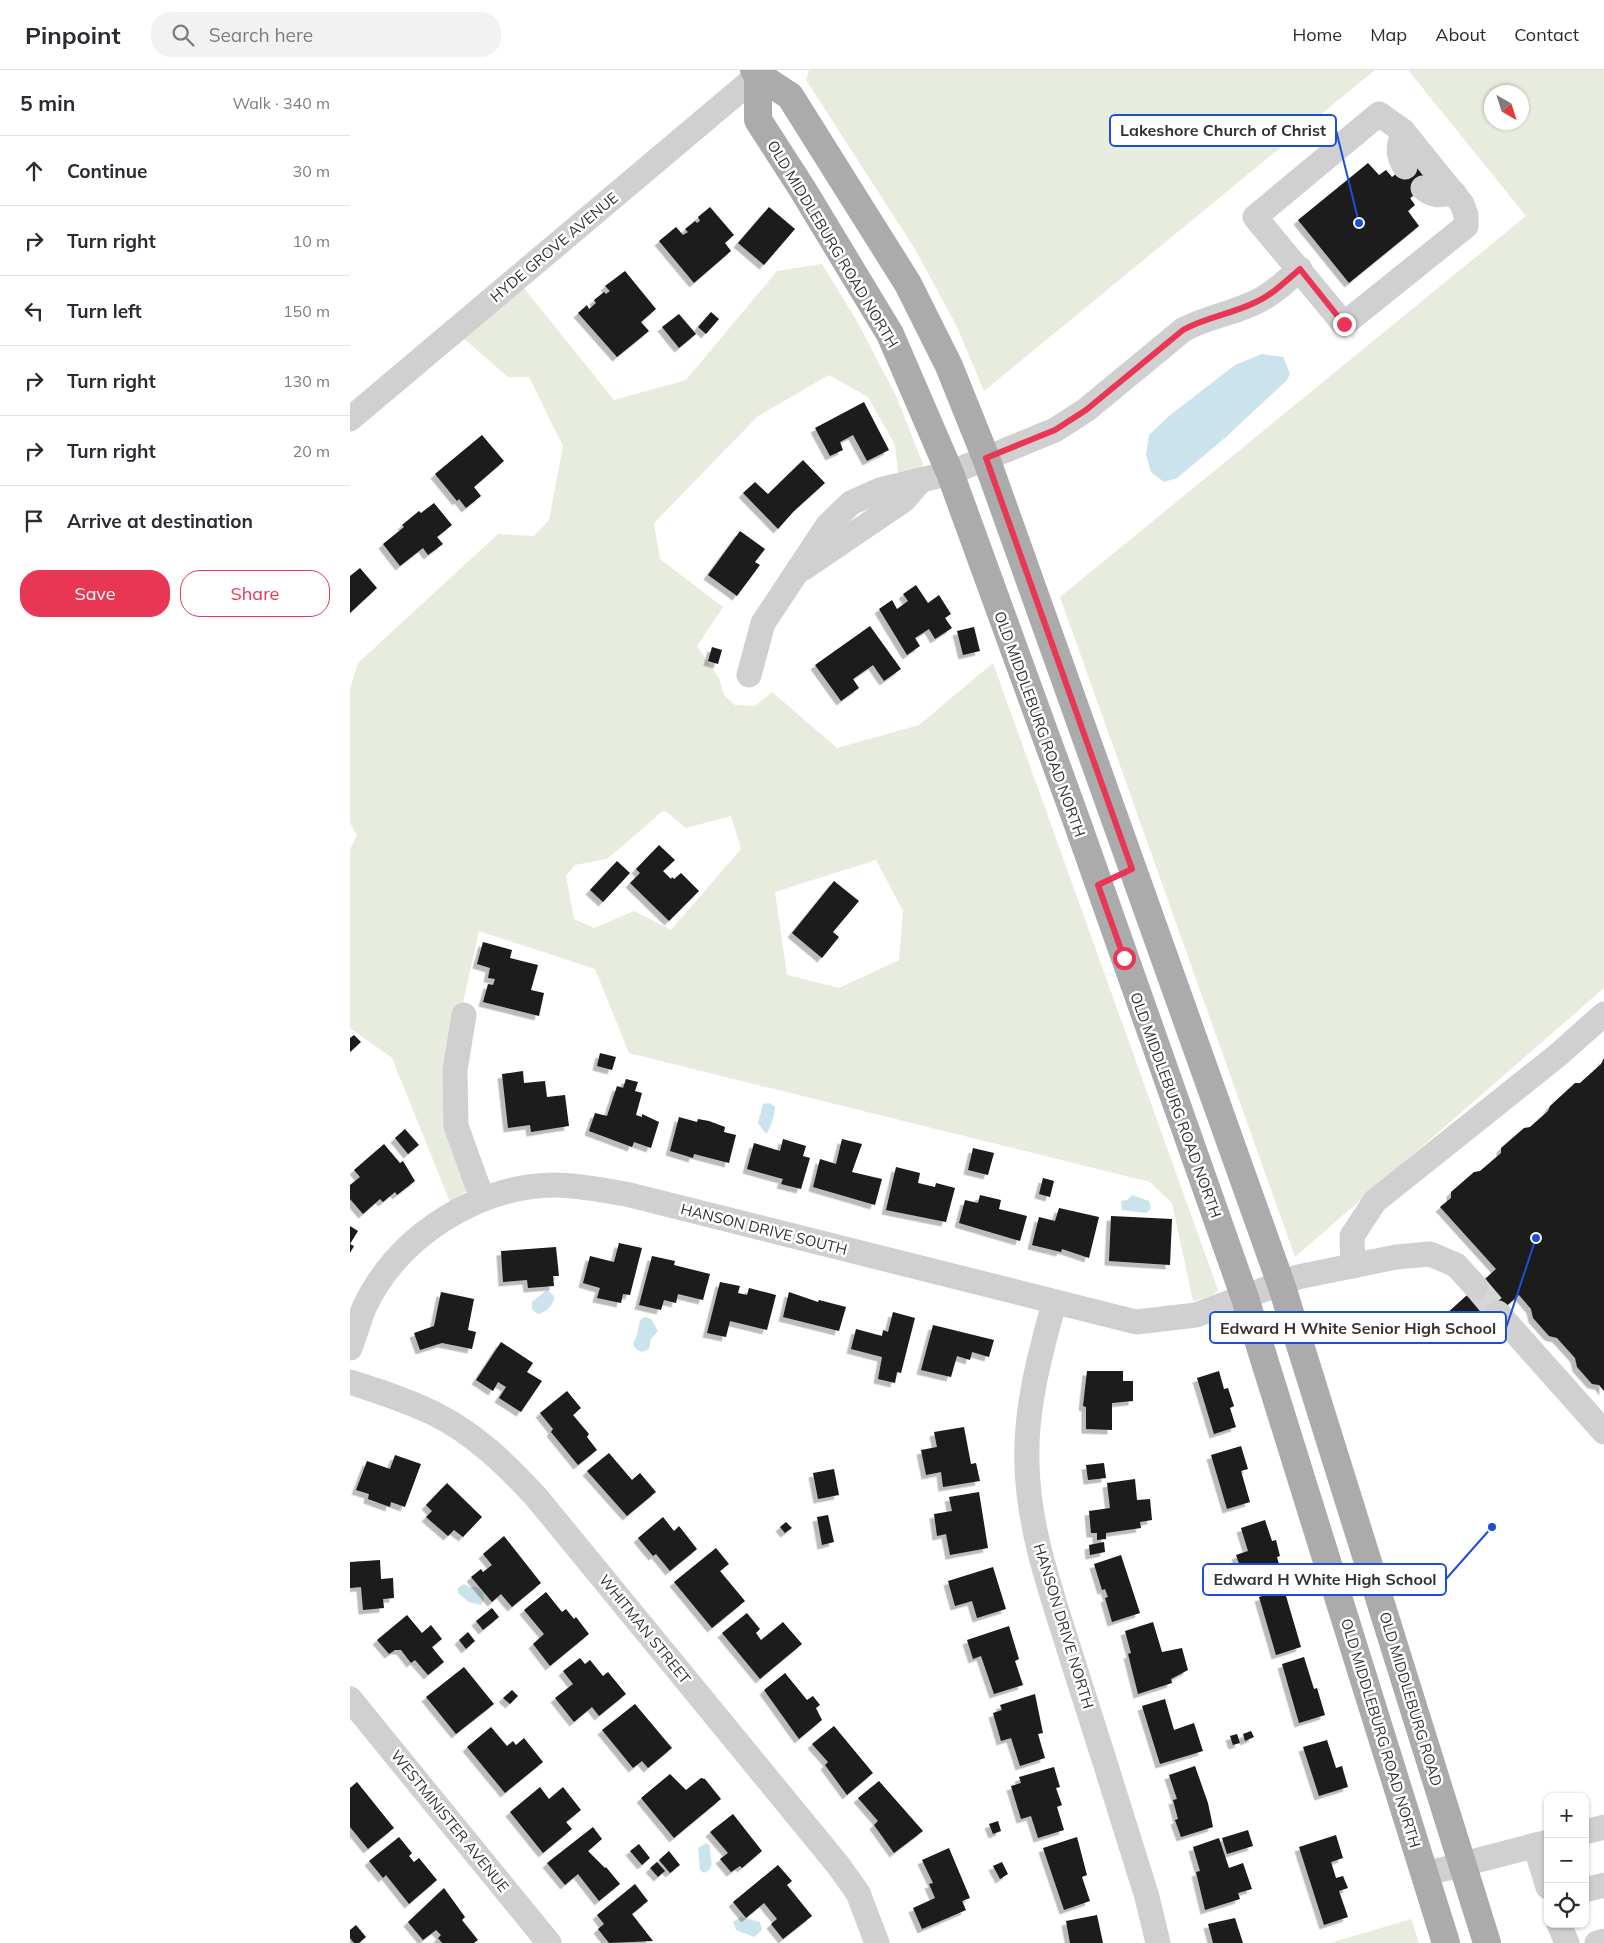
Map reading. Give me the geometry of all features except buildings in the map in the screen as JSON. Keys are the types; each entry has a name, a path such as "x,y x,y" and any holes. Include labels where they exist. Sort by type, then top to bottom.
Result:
{"main road":[{"path":"759,72 790,96 908,284 946,360 986,458 1280,1284"},
{"name":"OLD MIDDLEBURG ROAD NORTH","path":"759,72 758,120 804,190 890,334 950,473 1245,1298 1446,1943"},
{"path":"1098,885 1132,869"},
{"name":"OLD MIDDLEBURG ROAD","path":"1280,1284 1487,1943"}],"street":[{"name":"HYDE GROVE AVENUE","path":"350,419 759,72"},
{"path":"1379,114 1403,131 1462,204 1466,215 1466,226 1344,324 1255,217 1379,114"},
{"path":"1403,131 1398,147 1399,159 1405,166"},
{"path":"1423,188 1429,193 1437,195 1454,194"},
{"path":"749,675 763,623 828,525 851,503 880,490 950,473 1055,430 1086,410 1183,330 1196,323 1255,303 1267,296 1300,269"},
{"path":"1353,1266 1352,1236 1375,1202 1558,1055 1604,1014"},
{"path":"464,1015 455,1070 456,1126 482,1198"},
{"name":"HANSON DRIVE SOUTH","path":"350,1348 364,1308 379,1283 399,1259 424,1234 455,1212 482,1198 515,1190 554,1185 626,1194 1054,1303 1136,1322 1196,1315 1298,1278 1396,1257 1430,1254 1456,1265 1476,1287"},
{"name":"HANSON DRIVE NORTH","path":"1054,1303 1038,1366 1029,1417 1027,1463 1031,1508 1044,1570 1148,1897 1158,1943"},
{"path":"1498,1313 1604,1432"},
{"name":"WHITMAN STREET","path":"350,1382 404,1400 435,1414 474,1438 509,1468 537,1498 838,1866 858,1893 877,1943"},
{"name":"WESTMINISTER AVENUE","path":"350,1699 549,1943"},
{"path":"1589,1831 1604,1827"},
{"path":"1425,1874 1541,1844 1547,1883"},
{"path":"1589,1889 1604,1885"},
{"path":"1561,1928 1567,1943"},
{"path":"1597,1943 1604,1941"}],"shaded area":[{"path":"809,70 1375,70 984,391 956,325 915,249 806,80"},
{"path":"1408,70 1604,70 1604,988 1295,1257 1060,597 1526,216"},
{"path":"822,264 857,321 897,398 923,464 918,472 899,479 895,445 868,397 829,375 758,416 654,523 660,559 723,607 697,646 719,678 724,695 735,705 755,706 772,692 837,748 919,725 993,663 1218,1290 1212,1296 1193,1301 1172,1203 1150,1182 629,1053 595,969 479,931 447,1074 468,1190 450,1202 392,1058 350,1028 350,849 357,835 350,823 350,689 358,663 498,534 534,536 549,520 563,446 529,377 508,377 462,337 523,287 614,400 686,380 777,271","holes":["664,810 686,828 731,816 741,849 671,930 634,911 594,928 574,919 566,876 575,865 607,859","876,860 903,911 899,960 839,988 787,975 775,892"]},
{"path":"1411,1919 1419,1943 1330,1943"}],"water":[{"path":"1262,354 1283,357 1290,374 1287,380 1226,437 1177,478 1164,482 1151,472 1146,455 1149,435 1169,416 1235,365"},
{"path":"770,1103 775,1107 775,1111 766,1134 758,1123 763,1104"},
{"path":"1132,1195 1149,1201 1151,1209 1146,1213 1122,1210 1121,1201 1127,1200"},
{"path":"547,1290 554,1296 553,1302 546,1310 537,1314 532,1309 532,1302"},
{"path":"645,1317 651,1319 658,1331 651,1339 649,1349 642,1352 636,1349 633,1344 640,1320"},
{"path":"463,1584 477,1587 483,1593 484,1600 481,1605 469,1602 458,1593 458,1588"},
{"path":"706,1843 710,1845 712,1865 704,1873 700,1870 698,1848"},
{"path":"741,1917 760,1922 762,1930 754,1937 736,1930 733,1922"}],"tunnel":[{"path":"1476,1287 1498,1313"}],"place":[{"name":"Lakeshore Church of Christ","path":"1359,223"},
{"name":"Edward H White Senior High School","path":"1536,1238"},
{"name":"Edward H White High School","path":"1492,1527"}],"route":[{"path":"1124,958 1098,885 1132,869 986,458 1055,430 1086,410 1183,330 1196,323 1255,303 1267,296 1300,269 1344,324"}]}
